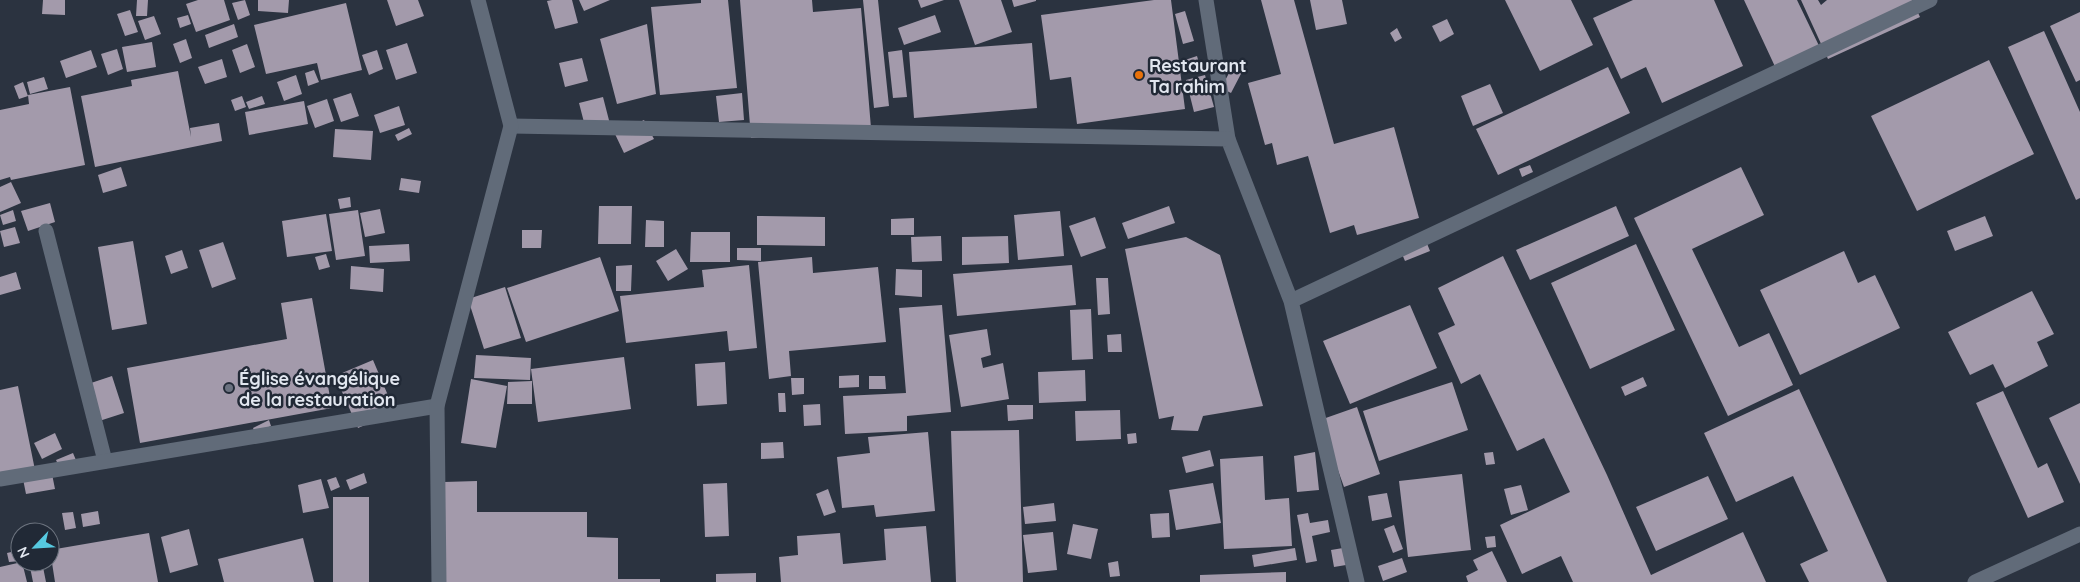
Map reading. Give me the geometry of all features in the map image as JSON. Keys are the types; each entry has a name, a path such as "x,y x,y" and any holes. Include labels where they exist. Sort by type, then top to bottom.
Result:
{"street":[{"path":"439,582 437,406 511,126 478,0"},
{"path":"1206,0 1228,139 1291,301 1357,582"},
{"path":"1291,301 1930,0"},
{"path":"511,126 1228,139"},
{"path":"46,231 105,461"},
{"path":"0,479 437,406"},
{"path":"1975,582 2080,534"}],"building":[{"path":"43,0 65,0 65,15 42,14"},
{"path":"137,0 148,0 147,16 136,16"},
{"path":"198,0 224,0 230,20 196,32 186,4"},
{"path":"245,0 250,15 238,20 232,3"},
{"path":"258,0 289,0 288,13 258,11"},
{"path":"387,0 418,0 424,16 396,26"},
{"path":"572,0 578,23 555,29 547,1"},
{"path":"579,0 610,0 584,11"},
{"path":"701,0 728,0 737,88 660,95 651,7 701,3"},
{"path":"740,0 812,0 813,12 861,8 871,128 751,138"},
{"path":"863,0 878,0 889,106 874,108"},
{"path":"918,0 944,0 921,8"},
{"path":"959,0 1001,0 1012,32 975,45"},
{"path":"1012,0 1036,0 1036,1 1014,7"},
{"path":"1154,0 1171,0 1185,109 1077,124 1071,77 1050,80 1041,15"},
{"path":"1261,0 1294,0 1334,144 1394,127 1419,218 1357,235 1354,225 1330,233 1308,156 1277,165 1272,143 1265,145 1248,83 1281,74"},
{"path":"1310,0 1342,0 1347,24 1316,30"},
{"path":"1505,0 1571,0 1593,45 1540,71"},
{"path":"1633,0 1714,0 1743,66 1662,103 1646,67 1621,79 1593,18"},
{"path":"1744,0 1797,0 1822,52 1778,73"},
{"path":"1801,0 1818,0 1821,5 1827,0 1912,0 1920,17 1828,59"},
{"path":"346,3 362,70 321,80 317,63 266,74 254,25"},
{"path":"130,10 138,32 125,36 117,14"},
{"path":"1185,11 1194,41 1183,44 1175,14"},
{"path":"2080,12 2080,80 2076,82 2050,26"},
{"path":"188,15 191,24 180,28 177,18"},
{"path":"935,15 941,32 904,45 898,28"},
{"path":"154,16 161,34 145,40 138,21"},
{"path":"1447,19 1454,34 1440,42 1432,26"},
{"path":"234,24 238,37 209,48 205,35"},
{"path":"647,24 656,94 617,104 600,39"},
{"path":"1397,28 1402,38 1395,42 1390,33"},
{"path":"2044,31 2080,112 2080,198 2076,200 2008,47"},
{"path":"186,39 192,58 180,63 173,44"},
{"path":"152,42 156,67 127,72 122,47"},
{"path":"407,43 417,73 396,80 386,50"},
{"path":"1032,43 1037,108 914,118 909,52"},
{"path":"247,44 255,67 240,73 232,50"},
{"path":"117,49 123,69 108,75 101,54"},
{"path":"91,50 97,67 66,78 60,61"},
{"path":"377,50 383,69 369,75 362,55"},
{"path":"902,50 907,97 893,98 888,52"},
{"path":"1197,56 1201,70 1189,73 1185,60"},
{"path":"582,58 588,81 565,87 559,63"},
{"path":"222,59 227,77 205,84 198,67"},
{"path":"1989,60 2034,154 1917,211 1871,116"},
{"path":"1235,62 1244,68 1231,93 1221,88"},
{"path":"1608,67 1630,113 1498,175 1476,129"},
{"path":"314,70 319,82 308,86 305,73"},
{"path":"178,71 191,137 190,128 219,123 222,141 95,167 81,96 132,86 131,80"},
{"path":"296,75 302,94 284,101 277,82"},
{"path":"1205,75 1214,107 1194,112 1186,80"},
{"path":"44,77 48,89 30,94 27,82"},
{"path":"23,82 28,96 19,99 14,86"},
{"path":"1490,84 1503,113 1473,126 1461,96"},
{"path":"70,87 85,165 11,180 10,177 0,180 0,110 29,104 28,95"},
{"path":"351,93 359,116 341,122 333,99"},
{"path":"742,93 744,120 719,122 716,96"},
{"path":"242,96 246,107 235,111 231,100"},
{"path":"262,96 265,104 249,109 246,102"},
{"path":"603,97 611,128 587,134 579,103"},
{"path":"327,99 334,121 315,128 307,106"},
{"path":"304,101 308,124 249,135 245,112"},
{"path":"399,106 405,125 380,133 374,115"},
{"path":"644,120 654,139 624,153 615,134"},
{"path":"409,128 412,134 398,141 395,135"},
{"path":"335,129 373,131 371,160 333,157"},
{"path":"1530,165 1533,172 1522,177 1519,169"},
{"path":"121,167 127,186 103,193 98,175"},
{"path":"1741,167 1764,215 1692,249 1739,347 1769,333 1793,385 1728,416 1634,218"},
{"path":"401,178 421,181 419,193 399,190"},
{"path":"11,182 21,203 0,212 0,187"},
{"path":"350,197 351,207 340,209 338,199"},
{"path":"50,203 55,222 28,231 21,211"},
{"path":"599,206 632,206 631,244 598,244"},
{"path":"1169,206 1175,223 1128,239 1122,223"},
{"path":"1616,206 1629,236 1530,280 1516,250"},
{"path":"380,209 385,233 365,237 360,213"},
{"path":"13,210 16,221 3,225 0,215"},
{"path":"358,210 365,256 336,260 329,214"},
{"path":"1060,211 1064,256 1018,260 1014,215"},
{"path":"326,214 332,251 287,257 282,221"},
{"path":"757,216 825,217 825,246 757,245"},
{"path":"1985,216 1993,236 1955,251 1947,231"},
{"path":"1095,217 1106,248 1081,257 1069,226"},
{"path":"914,218 914,235 891,235 891,219"},
{"path":"646,220 664,221 664,247 645,247"},
{"path":"15,227 20,243 4,247 0,231"},
{"path":"522,230 542,230 541,248 522,248"},
{"path":"691,232 730,232 730,262 690,262"},
{"path":"941,236 942,261 912,262 911,237"},
{"path":"1008,236 1009,263 962,265 962,237"},
{"path":"1424,236 1430,251 1405,261 1399,247"},
{"path":"1186,237 1220,255 1263,406 1203,416 1198,431 1171,430 1174,416 1159,419 1125,249"},
{"path":"133,241 147,324 112,330 98,247"},
{"path":"223,242 236,279 212,288 199,250"},
{"path":"409,244 410,261 370,263 369,246"},
{"path":"1636,244 1675,330 1590,369 1551,283"},
{"path":"737,248 761,248 761,261 737,260"},
{"path":"676,249 688,269 668,281 656,261"},
{"path":"182,250 188,268 171,274 165,256"},
{"path":"1844,251 1858,283 1875,275 1900,328 1800,375 1760,290"},
{"path":"326,254 330,267 319,270 315,257"},
{"path":"1503,256 1607,475 1651,575 1743,532 1766,582 1573,582 1561,556 1522,574 1500,525 1570,492 1544,438 1517,451 1480,374 1461,384 1438,333 1455,325 1438,288"},
{"path":"600,257 619,311 526,342 507,288"},
{"path":"812,257 813,273 878,267 886,342 789,351 791,376 769,379 758,262"},
{"path":"632,265 631,291 616,291 616,266"},
{"path":"749,265 757,348 729,351 727,331 626,343 620,296 704,287 702,270"},
{"path":"1072,265 1076,305 957,316 953,274"},
{"path":"351,266 384,269 383,292 350,289"},
{"path":"896,269 922,270 922,297 895,295"},
{"path":"16,272 21,289 0,295 0,277"},
{"path":"1096,278 1108,278 1110,314 1098,315"},
{"path":"505,287 521,338 484,349 468,299"},
{"path":"2032,291 2054,334 2037,342 2048,366 2005,388 1993,364 1970,375 1948,332"},
{"name":"Église évangélique de la restauration","path":"312,298 332,408 140,443 127,368 287,339 281,303"},
{"path":"942,305 951,412 907,416 907,431 845,434 843,396 906,393 899,308"},
{"path":"1410,305 1437,368 1350,404 1323,341"},
{"path":"1091,309 1093,359 1072,360 1070,310"},
{"path":"987,329 991,355 981,358 983,368 1003,363 1009,399 961,407 949,335"},
{"path":"1121,334 1122,352 1108,352 1107,335"},
{"path":"476,355 531,358 530,380 474,378"},
{"path":"624,357 631,409 538,422 531,369"},
{"path":"373,360 395,412 358,428 335,376"},
{"path":"725,362 727,404 697,406 695,364"},
{"path":"1085,370 1086,401 1039,403 1038,372"},
{"path":"859,375 859,387 839,388 839,376"},
{"path":"112,376 124,413 93,423 82,386"},
{"path":"869,376 885,376 886,389 869,389"},
{"path":"1643,377 1647,386 1625,396 1621,387"},
{"path":"791,378 804,378 804,394 792,395"},
{"path":"471,379 507,386 496,448 461,443"},
{"path":"532,381 532,404 507,404 508,382"},
{"path":"1452,382 1468,430 1379,461 1363,411"},
{"path":"18,386 35,470 0,477 0,390"},
{"path":"1799,389 1887,582 1809,582 1800,564 1828,551 1793,476 1736,502 1704,433"},
{"path":"2003,391 2038,468 2047,463 2064,502 2028,518 1976,403"},
{"path":"778,393 785,393 786,412 779,412"},
{"path":"2080,403 2080,484 2049,418"},
{"path":"820,404 821,425 804,426 803,405"},
{"path":"1007,405 1033,405 1033,419 1008,421"},
{"path":"1357,407 1380,474 1344,487 1320,420"},
{"path":"1120,410 1121,439 1076,441 1075,411"},
{"path":"269,420 271,426 255,433 253,428"},
{"path":"1019,430 1023,582 956,582 951,431"},
{"path":"928,432 935,511 876,517 874,505 842,508 837,457 870,453 868,437"},
{"path":"55,433 62,449 42,459 34,443"},
{"path":"1136,433 1137,443 1128,444 1127,434"},
{"path":"783,442 784,458 761,459 761,443"},
{"path":"1210,450 1214,466 1186,473 1182,457"},
{"path":"1315,452 1319,490 1297,492 1294,456"},
{"path":"1493,452 1495,464 1486,465 1484,453"},
{"path":"73,453 78,465 62,473 56,460"},
{"path":"1263,456 1265,500 1289,498 1292,546 1224,549 1220,459"},
{"path":"364,473 367,483 350,490 346,480"},
{"path":"52,474 55,489 26,494 23,479"},
{"path":"1462,474 1471,550 1408,557 1399,481"},
{"path":"1708,476 1728,519 1656,551 1636,507"},
{"path":"336,477 340,487 331,491 327,480"},
{"path":"321,479 329,508 303,513 298,485"},
{"path":"477,481 477,512 587,512 587,537 618,538 618,579 660,579 660,582 444,582 444,482"},
{"path":"727,483 729,536 705,537 703,484"},
{"path":"1213,483 1221,523 1176,530 1169,490"},
{"path":"1521,485 1528,510 1511,515 1504,489"},
{"path":"828,489 836,512 824,516 816,494"},
{"path":"1387,493 1392,517 1372,521 1368,496"},
{"path":"333,497 369,497 369,582 333,582"},
{"path":"1054,503 1056,521 1025,524 1023,507"},
{"path":"98,511 100,524 83,527 81,514"},
{"path":"73,512 76,528 65,530 62,513"},
{"path":"1169,513 1170,537 1152,538 1150,514"},
{"path":"1308,513 1310,523 1328,520 1330,532 1312,536 1317,561 1306,563 1297,515"},
{"path":"1073,524 1098,529 1091,559 1067,554"},
{"path":"1394,525 1403,549 1393,553 1384,529"},
{"path":"926,526 931,582 781,582 779,557 798,555 797,536 840,533 843,564 886,560 884,529"},
{"path":"189,529 198,565 170,573 161,537"},
{"path":"1053,532 1057,570 1028,573 1023,535"},
{"path":"149,533 158,582 55,582 53,572 60,572 60,548"},
{"path":"1495,536 1496,547 1487,548 1485,537"},
{"path":"303,538 314,582 224,582 218,559"},
{"path":"1295,548 1297,560 1254,567 1252,555"},
{"path":"1343,548 1346,565 1334,567 1331,550"},
{"path":"1492,551 1507,582 1468,582 1466,576 1478,570 1473,560"},
{"path":"10,552 10,562 9,562 7,553"},
{"path":"1402,558 1407,572 1383,581 1378,566"},
{"path":"1118,561 1120,576 1110,577 1108,563"},
{"path":"10,565 10,572 24,572 27,582 0,582 0,567"},
{"path":"31,572 44,572 46,582 33,582"},
{"path":"1286,572 1286,582 1200,582 1200,575"},
{"path":"756,573 756,582 716,582 716,574"}],"place":[{"name":"Restaurant Ta rahim","path":"1139,75"},
{"name":"Église évangélique de la restauration","path":"229,388"}]}
